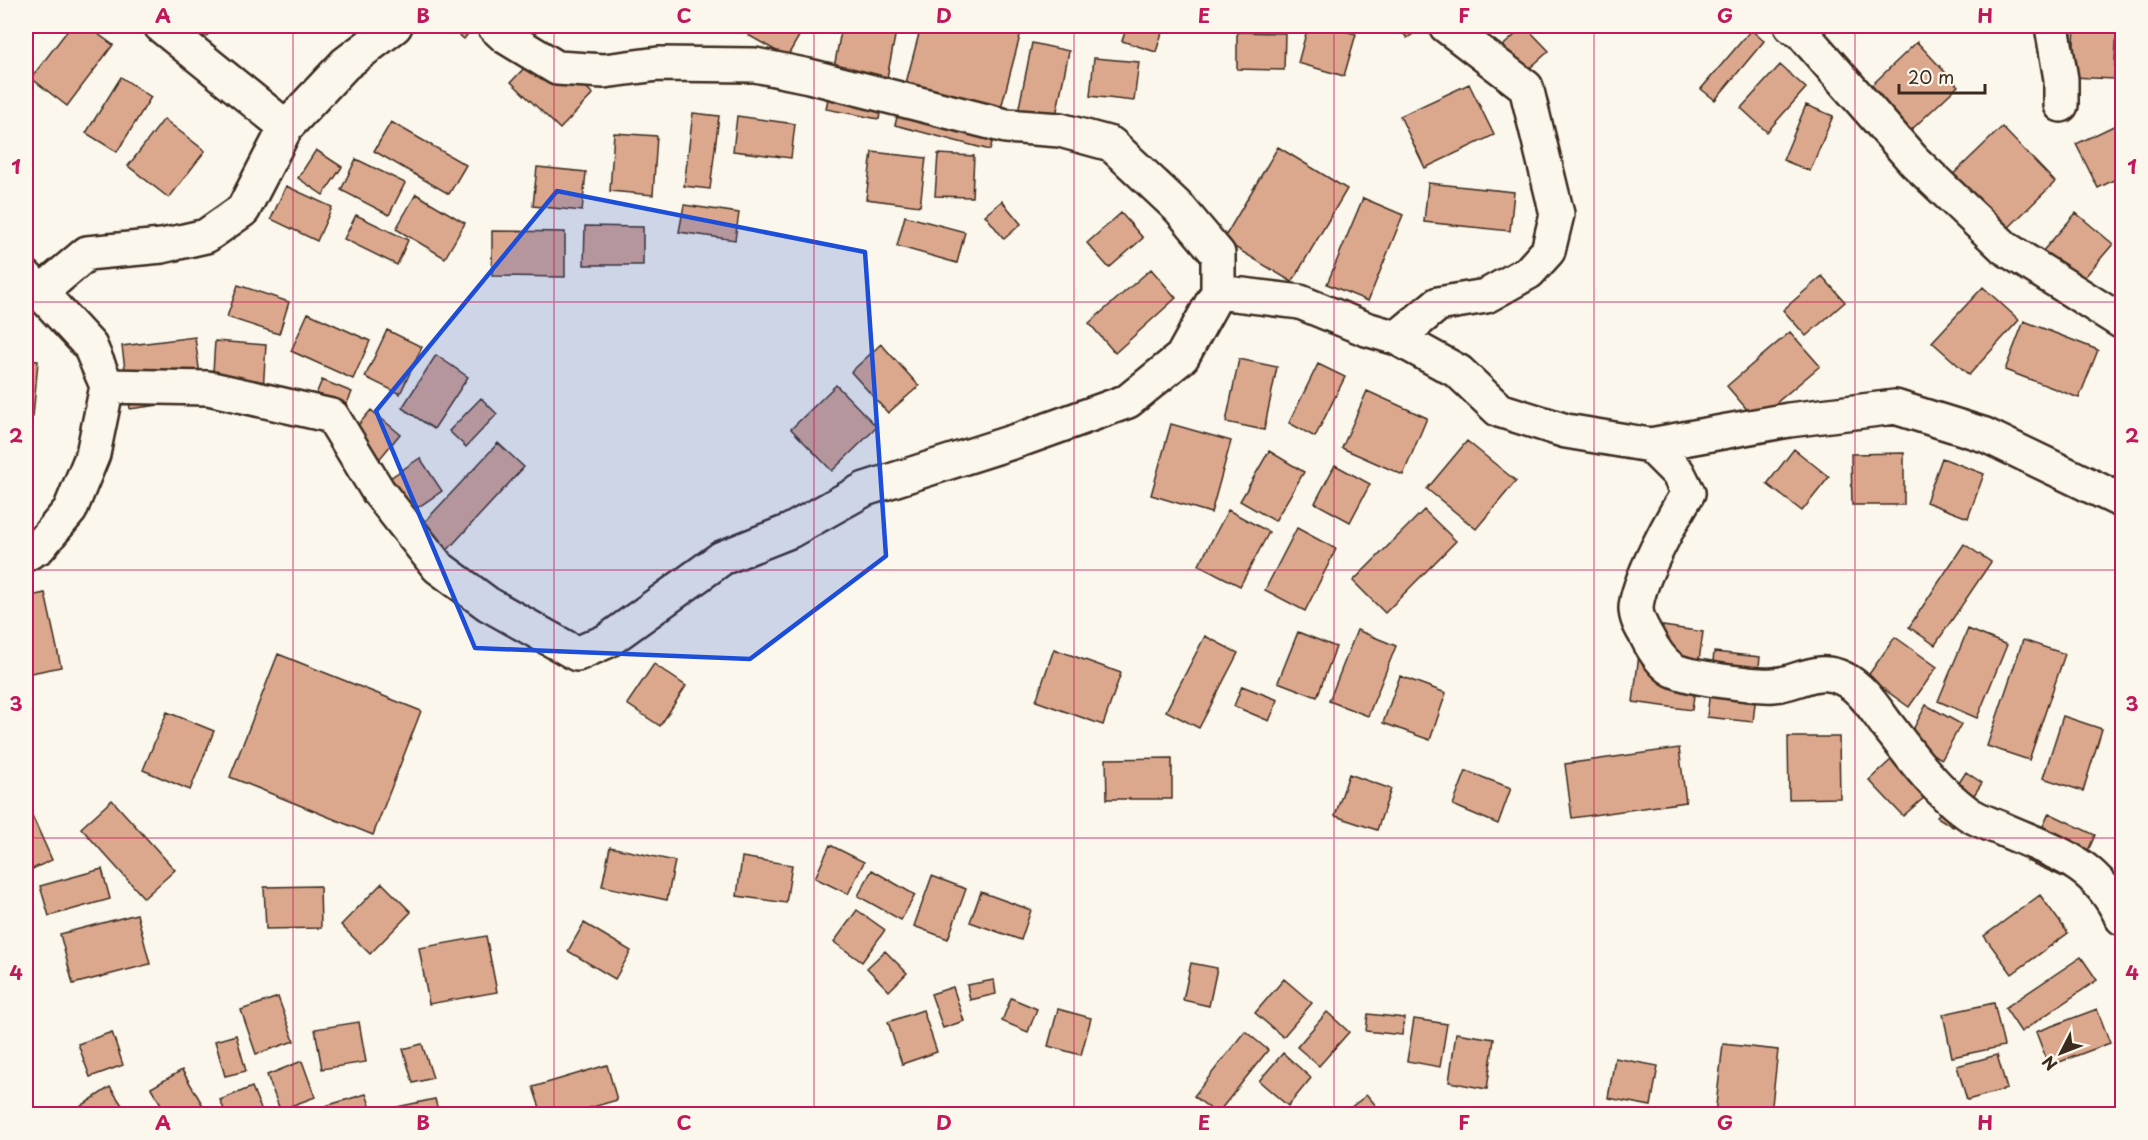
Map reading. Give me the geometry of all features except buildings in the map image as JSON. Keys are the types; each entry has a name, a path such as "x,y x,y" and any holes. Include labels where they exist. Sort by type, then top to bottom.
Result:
{"street":[{"path":"161,26 286,127"},
{"path":"26,554 39,547 70,510 93,454 107,386 90,346 33,284 87,253 162,246 206,236 243,210 286,127 345,64 395,26"},
{"path":"107,386 208,388 332,416 378,490 438,567 488,604 577,654 607,641 722,558 790,531 865,489 1025,438 1128,401 1182,357 1218,292 1218,254 1180,209 1111,144 1060,130 1006,126 809,76 755,65 658,64 604,71 558,68 506,38 494,26"},
{"path":"1398,338 1438,304 1486,296 1529,272 1548,251 1557,214 1526,87 1446,26"},
{"path":"1791,26 1801,32 1914,161 2005,248 2122,322"},
{"path":"2052,26 2061,79 2061,105"},
{"path":"1218,292 1300,302 1366,329 1398,338 1459,372 1499,410 1566,431 1650,445 1789,420 1895,407 1985,435 2122,501"},
{"path":"1650,445 1678,473 1688,493 1641,584 1636,609 1639,622 1655,653 1673,670 1690,677 1774,685 1800,677 1825,673 1844,679 1862,694 1944,794 1968,814 2059,852 2087,871 2113,898 2122,918"}],"highlighted area":[{"path":"557,191 865,252 886,556 750,659 475,648 376,411"}]}
